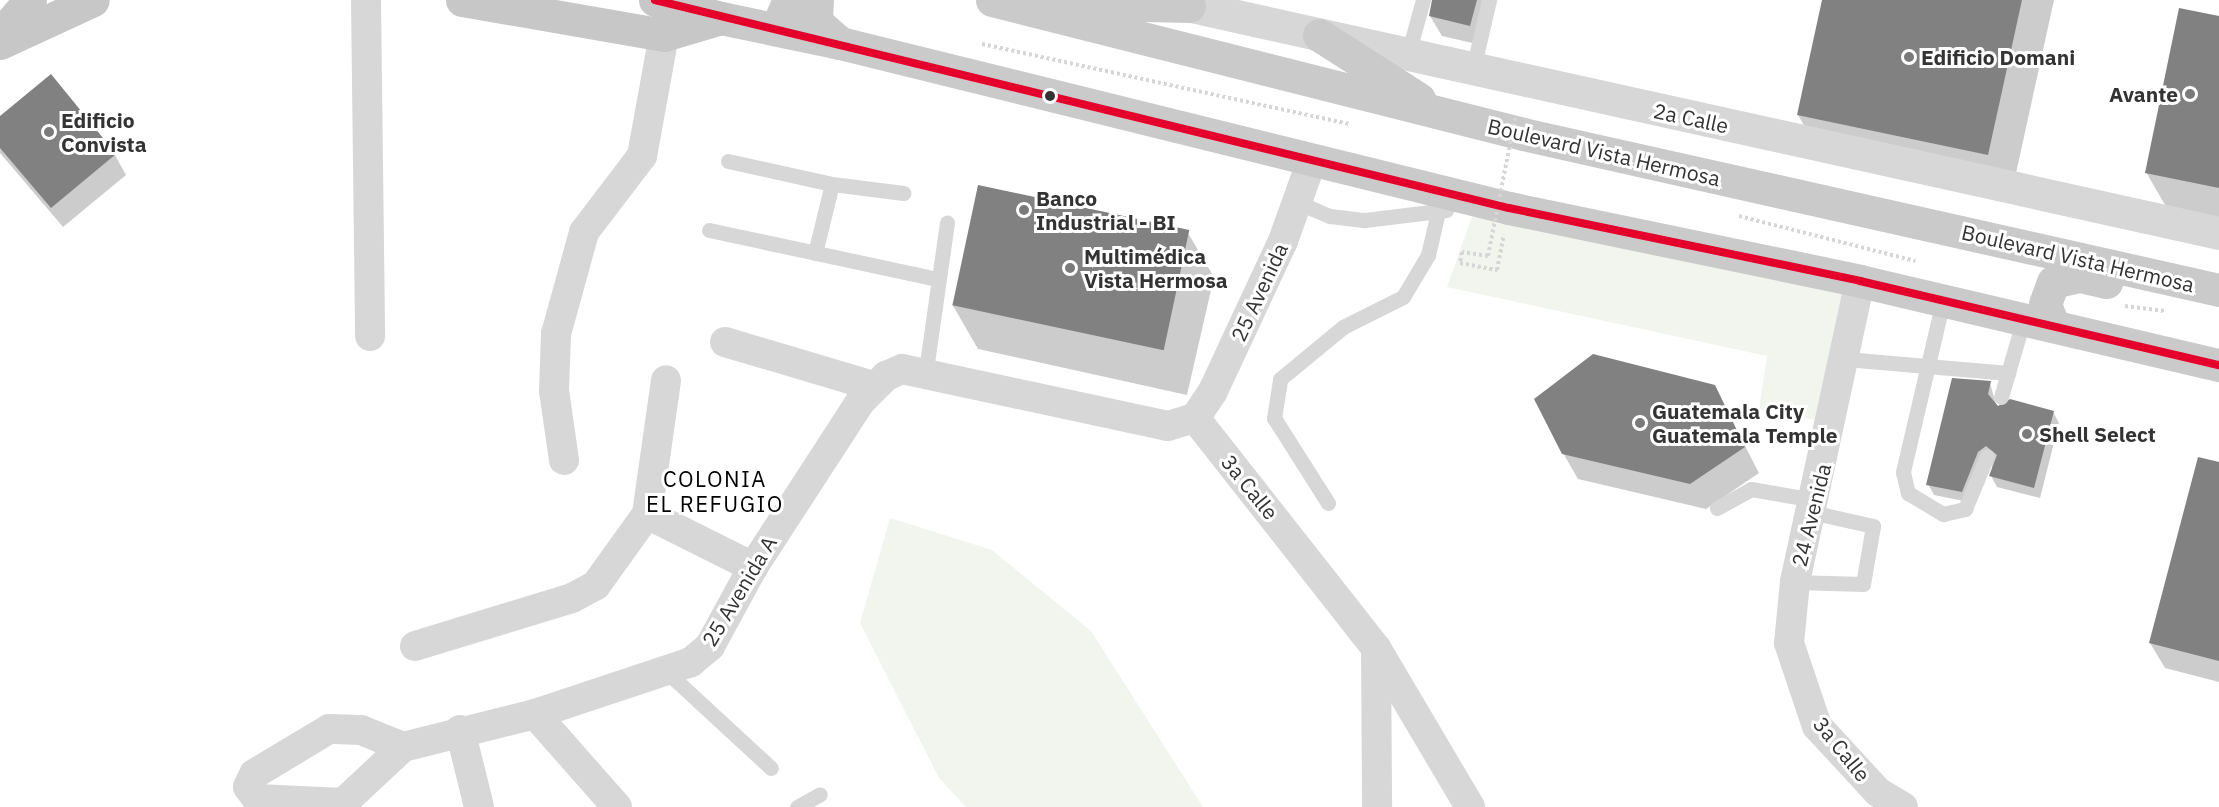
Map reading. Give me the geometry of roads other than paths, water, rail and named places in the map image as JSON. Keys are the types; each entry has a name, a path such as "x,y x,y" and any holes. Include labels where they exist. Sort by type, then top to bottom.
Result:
{"highway":[{"path":"0,35 30,0"},
{"path":"0,44 93,0"},
{"path":"462,0 664,35 720,18"},
{"path":"655,0 720,18"}],"main road":[{"path":"817,0 813,11 821,31 840,43"},
{"path":"997,1 1190,4"},
{"name":"Boulevard Vista Hermosa","path":"997,1 1441,113 2219,290"},
{"path":"720,18 783,14 840,43 1312,160 1509,208 1860,281 2219,365"},
{"path":"1319,35 1441,113"},
{"path":"2039,322 2046,294 2064,277 2219,306"}],"street":[{"path":"366,0 370,336"},
{"name":"2a Calle","path":"1190,4 1319,35 2219,233"},
{"path":"564,460 554,391 556,334 584,232 642,156 664,35"},
{"name":"25 Avenida","path":"1195,418 1213,391 1299,203 1312,160"},
{"name":"24 Avenida","path":"1789,643 1795,582 1845,359 1860,281"},
{"path":"725,342 874,386"},
{"path":"914,370 1168,426 1195,418"},
{"name":"25 Avenida A","path":"403,747 460,730 535,714 668,673 710,646 753,567 874,386 914,370"},
{"path":"415,646 572,598 596,585 647,514 666,380"},
{"name":"3a Calle","path":"1195,418 1376,648 1470,807"},
{"path":"647,514 753,567"},
{"name":"3a Calle","path":"1789,643 1817,726 1870,785 1903,807"},
{"path":"1376,648 1377,807"},
{"path":"535,714 617,807"},
{"path":"460,730 479,807"}],"lane":[{"path":"1408,54 1423,0"},
{"path":"1473,69 1489,0"},
{"path":"728,161 832,184 903,193"},
{"path":"815,253 832,184"},
{"path":"1299,203 1330,216 1365,220 1438,212 1478,200"},
{"path":"1328,503 1274,418 1280,379 1343,327 1403,297 1428,255 1438,212"},
{"path":"914,370 938,279 947,222"},
{"path":"709,230 938,279"},
{"path":"1943,301 1926,363 1903,472 1908,493 1943,514 1965,509 1987,456"},
{"path":"2001,397 2008,373 2039,322"},
{"path":"1845,359 1926,363 2008,373"},
{"path":"1717,508 1751,489 1874,526 1863,584 1795,582"},
{"path":"668,673 771,768"},
{"path":"797,807 820,794"}],"place":[{"name":"Edificio Domani","path":"1909,57"},
{"name":"Avante","path":"2190,94"},
{"name":"Edificio Convista","path":"49,132"},
{"name":"Banco Industrial - BI","path":"1024,210"},
{"name":"Multimédica Vista Hermosa","path":"1070,268"},
{"name":"Guatemala City Guatemala Temple","path":"1640,423"},
{"name":"Shell Select","path":"2027,434"}],"district":[{"name":"COLONIA EL REFUGIO","path":"715,490"}]}
